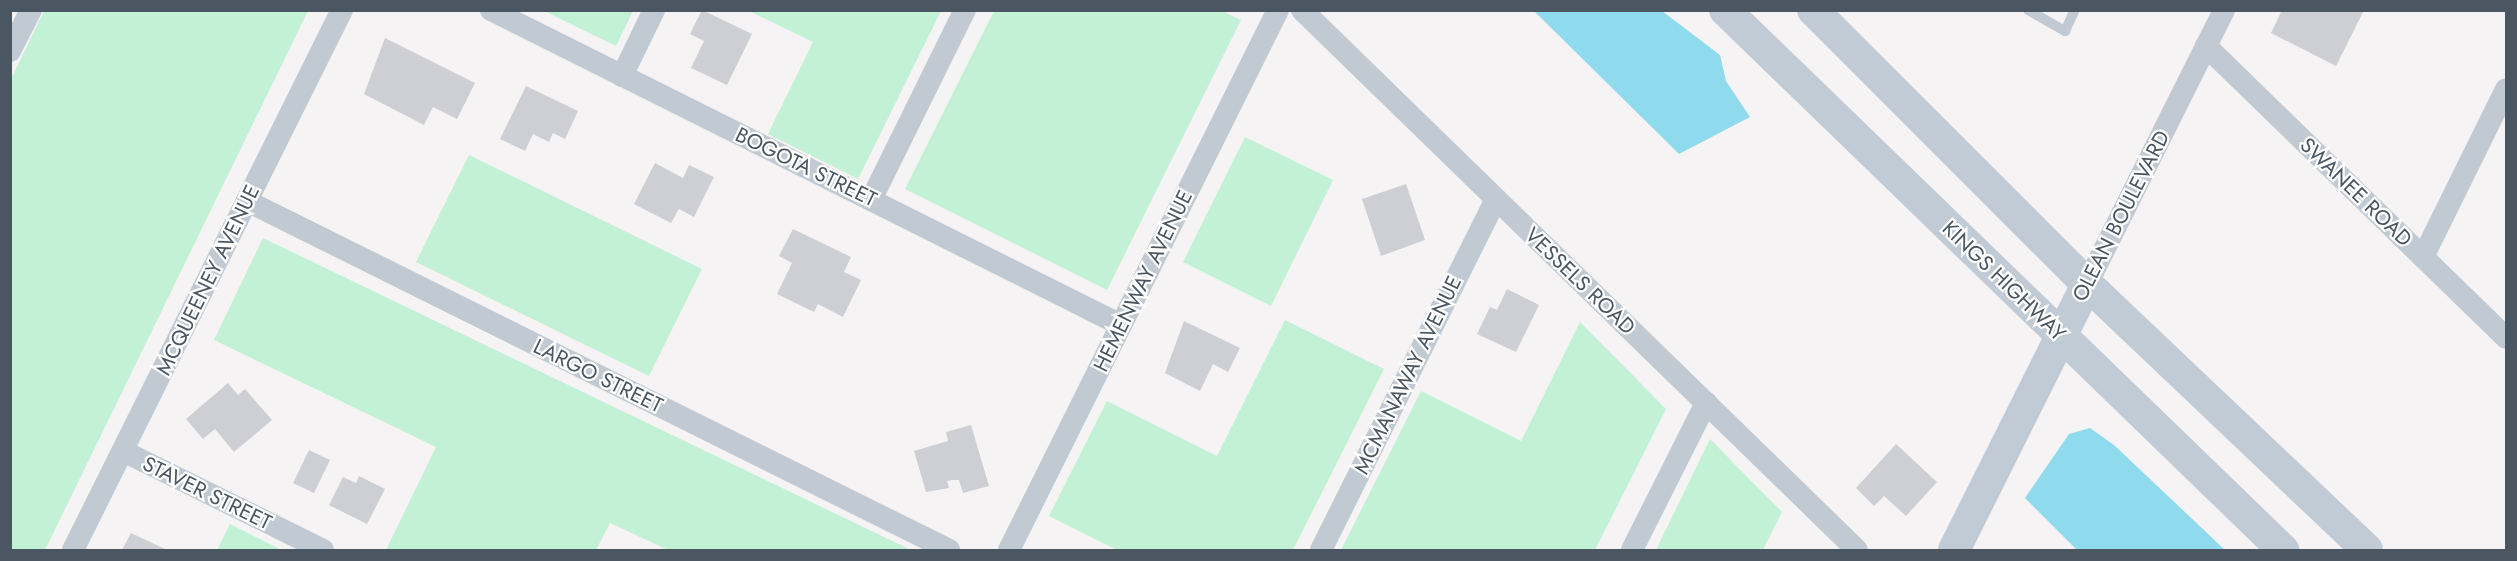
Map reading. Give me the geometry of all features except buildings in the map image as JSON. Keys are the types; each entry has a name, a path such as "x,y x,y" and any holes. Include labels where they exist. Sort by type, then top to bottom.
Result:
{"main road":[{"name":"KINGS HIGHWAY","path":"1725,10 2283,550"},
{"path":"1813,10 2087,284 2367,550"},
{"name":"OLEAN BOULEVARD","path":"1954,550 2087,284"}],"street":[{"path":"10,51 31,10"},
{"name":"MCQUEENEY AVENUE","path":"73,550 342,10"},
{"name":"BOGOTA STREET","path":"491,10 1121,325"},
{"path":"622,75 654,10"},
{"path":"871,200 965,10"},
{"name":"HEMENWAY AVENUE","path":"1009,550 1278,10"},
{"name":"VESSELS ROAD","path":"1302,10 1857,550"},
{"name":"OLEAN BOULEVARD","path":"2087,284 2206,46 2216,13"},
{"name":"SWANEE ROAD","path":"2206,46 2506,338"},
{"path":"2423,257 2506,89"},
{"name":"MCMANAWAY AVENUE","path":"1320,550 1496,199"},
{"name":"LARGO STREET","path":"247,201 949,550"},
{"path":"1632,550 1706,403"},
{"name":"STAVER STREET","path":"123,451 323,550"}],"lane":[{"path":"2028,10 2065,31 2075,10"}],"green space":[{"path":"44,11 308,11 45,550 11,550 11,79"},
{"path":"544,11 633,11 616,46"},
{"path":"749,11 941,11 858,179 768,134 813,42"},
{"path":"994,11 1222,11 1241,20 1107,290 905,189"},
{"path":"1245,137 1333,180 1271,306 1183,262"},
{"path":"469,155 702,269 649,376 416,262"},
{"path":"263,238 911,550 668,550 610,523 596,550 386,550 436,447 214,340"},
{"path":"1285,320 1384,369 1293,550 1117,550 1049,516 1107,401 1217,456"},
{"path":"1580,322 1666,409 1595,550 1341,550 1421,391 1521,441"},
{"path":"1710,439 1782,512 1763,550 1656,550"},
{"path":"230,524 280,549 217,550"}],"water":[{"path":"1534,11 1662,11 1720,55 1726,81 1750,117 1679,154"},
{"path":"2090,428 2114,445 2225,550 2077,550 2025,498 2069,434"}]}
